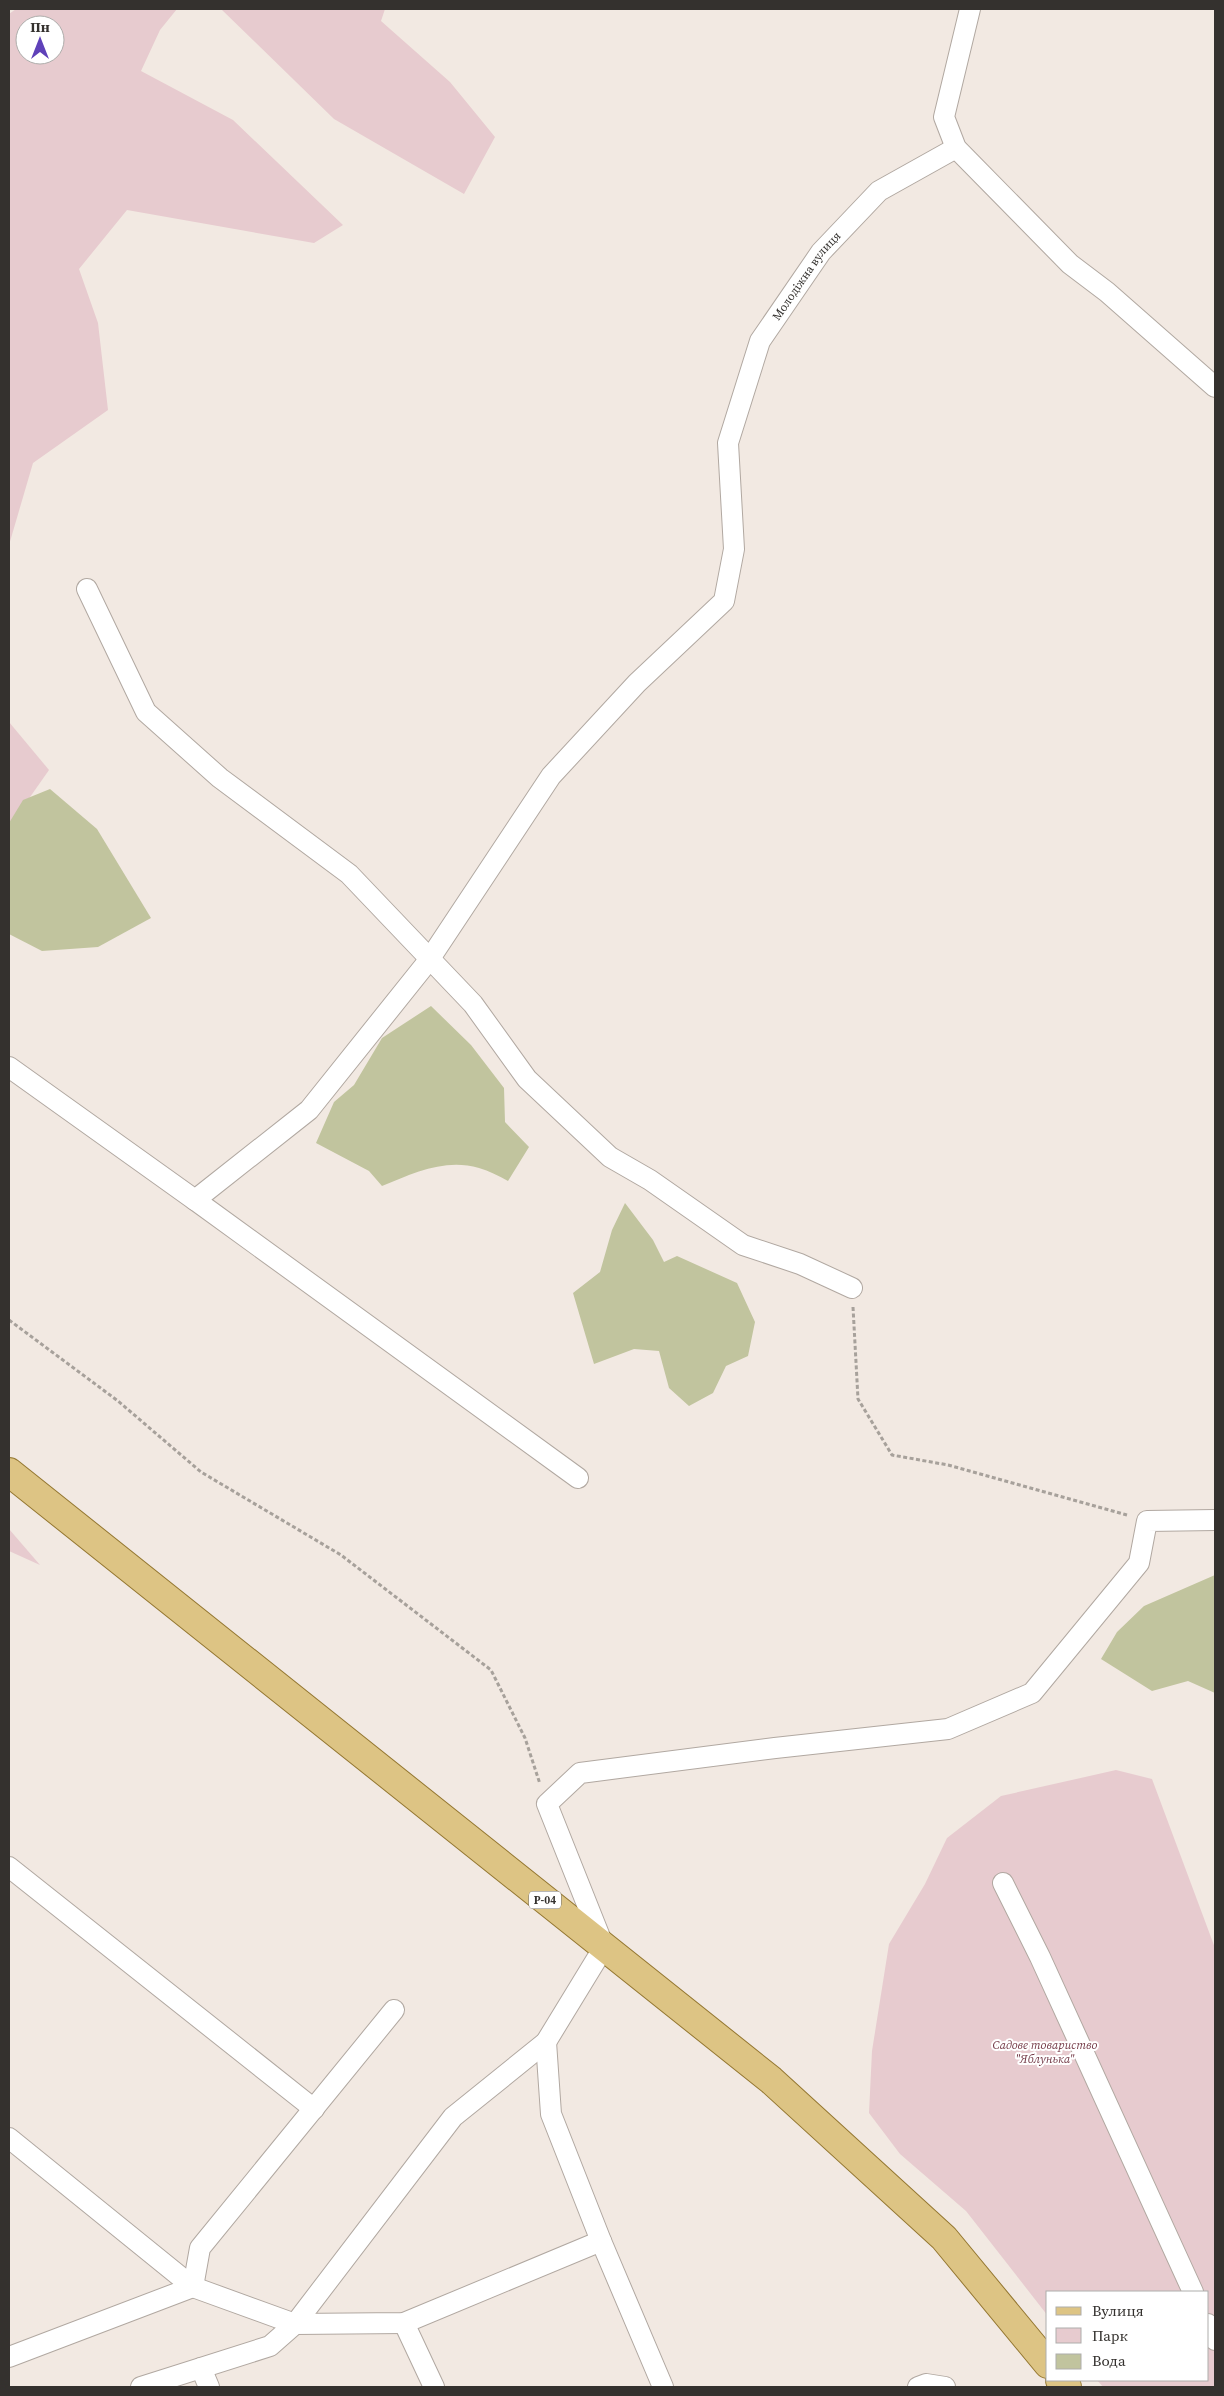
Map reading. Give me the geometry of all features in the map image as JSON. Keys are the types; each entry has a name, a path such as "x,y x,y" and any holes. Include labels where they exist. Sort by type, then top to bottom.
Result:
{"main road":[{"name":"Р-04","path":"9,1472 771,2080 944,2238 1046,2362"}],"street":[{"path":"970,9 944,118 956,148 1070,264 1107,292 1215,387"},
{"name":"Молодіжна вулиця","path":"429,960 551,776 637,683 724,601 734,548 728,444 760,341 820,252 879,191 956,148"},
{"path":"87,589 146,712 220,778 349,874 473,1004 527,1079 610,1157 650,1180 743,1245 800,1264 852,1288"},
{"path":"195,1200 309,1110 429,960"},
{"path":"9,1067 578,1478"},
{"path":"141,2387 270,2346 295,2324 452,2117 546,2042 604,1947 547,1804 580,1773 775,1748 948,1729 1032,1692 1138,1563 1147,1521 1215,1520"},
{"path":"9,1868 314,2109"},
{"path":"1003,1883 1040,1956 1193,2291"},
{"path":"193,2287 200,2248 394,2010"},
{"path":"546,2042 551,2114 601,2241 664,2387"},
{"path":"9,2138 193,2287 295,2324 404,2323 601,2241"},
{"path":"9,2357 193,2287"},
{"path":"404,2323 434,2387"},
{"path":"1209,2326 1215,2340"},
{"path":"200,2368 208,2387"},
{"path":"918,2387 926,2384 945,2387"}],"path":[{"path":"852,1288 858,1399 892,1455 948,1465 1147,1521"},
{"path":"9,1320 118,1401 201,1472 341,1555 491,1670 525,1738 547,1804"}],"green space":[{"path":"16,9 177,9 160,30 141,71 233,120 343,225 314,243 127,210 79,269 98,323 108,410 33,463 9,545 9,14"},
{"path":"221,9 385,9 381,21 450,82 495,137 464,194 334,119"},
{"path":"9,722 49,770 9,827"},
{"path":"9,1529 40,1565 9,1551"},
{"name":"Садове товариство \"Яблунька\"","path":"1116,1770 1152,1779 1215,1948 1215,2387 1103,2387 1098,2381 1209,2381 1209,2291 1046,2291 1046,2313 966,2211 900,2154 869,2113 872,2051 889,1944 925,1884 947,1838 1001,1796"}],"water":[{"path":"50,789 97,829 151,918 98,947 42,951 9,934 9,823 23,800"},
{"path":"431,1006 471,1045 504,1088 505,1122 529,1147 508,1181 479,1168 454,1165 430,1168 382,1186 369,1171 316,1143 334,1102 354,1085 382,1038"},
{"path":"625,1203 653,1240 664,1262 677,1256 737,1283 755,1322 748,1356 726,1366 713,1393 689,1406 669,1388 659,1351 634,1349 594,1364 573,1293 600,1272 612,1230"},
{"path":"1215,1575 1215,1693 1188,1681 1152,1691 1101,1659 1117,1632 1144,1606"}]}
